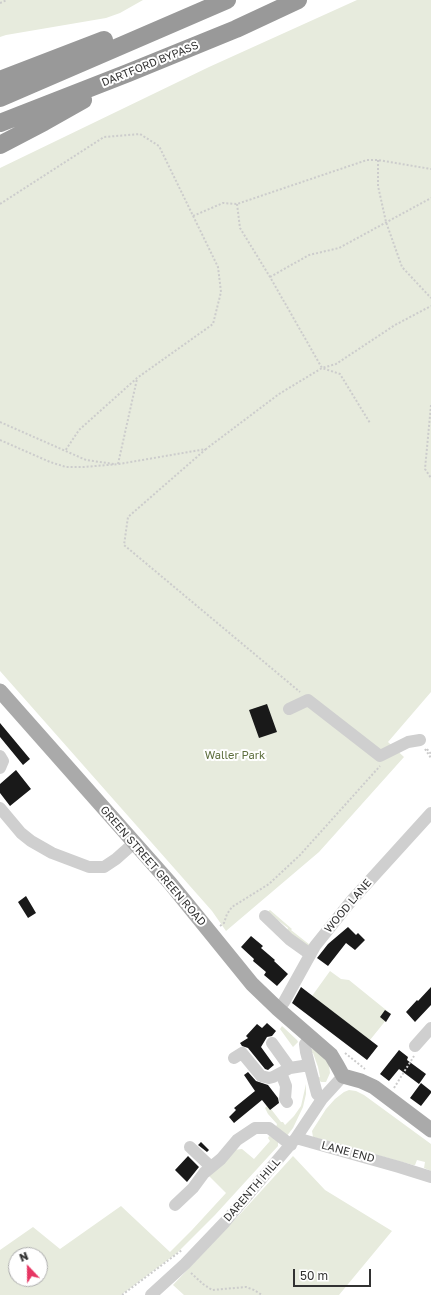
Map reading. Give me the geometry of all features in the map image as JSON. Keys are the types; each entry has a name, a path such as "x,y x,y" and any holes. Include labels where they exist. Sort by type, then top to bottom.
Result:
{"highway":[{"path":"0,80 104,40 198,0"},
{"path":"0,98 227,0"},
{"name":"DARTFORD BYPASS","path":"0,123 236,29 298,0"},
{"path":"0,145 44,122 128,73"}],"main road":[{"name":"GREEN STREET GREEN ROAD","path":"0,693 170,883 252,984 278,1010 330,1055 343,1076"},
{"path":"343,1076 361,1081 374,1088 431,1130"}],"street":[{"path":"289,709 308,700 380,756 408,742 420,740"},
{"path":"0,756 3,761 0,768"},
{"path":"0,808 21,833 31,841 52,853 89,867 104,867 116,859 134,843"},
{"name":"WOOD LANE","path":"278,1010 315,946 352,900 431,813"},
{"path":"265,916 289,939 310,954"},
{"path":"416,1050 429,1034"},
{"path":"310,1038 305,1047 317,1094 322,1099"},
{"path":"272,1043 285,1071 286,1102"},
{"path":"234,1058 242,1053 262,1077 271,1078 285,1071 309,1065"},
{"name":"DARENTH HILL","path":"150,1295 187,1269 225,1222 294,1142 322,1099 343,1076"},
{"path":"175,1205 193,1188 211,1167 221,1159 237,1140 256,1127 271,1129 294,1142"},
{"name":"LANE END","path":"294,1142 399,1167 431,1177"},
{"path":"190,1147 211,1167"}],"path":[{"path":"0,3 7,0"},
{"path":"0,204 104,137 140,134 158,146 218,266 221,292 213,324 137,378 79,430 65,452"},
{"path":"193,216 223,203 237,204 367,160 378,160 431,169"},
{"path":"378,160 378,186 386,222 402,267 431,298"},
{"path":"270,277 310,255 339,248 431,198"},
{"path":"237,204 240,228 322,368 340,374 370,422"},
{"path":"308,700 124,545 128,517 206,449 279,394 322,368 336,364 395,325 431,306"},
{"path":"119,464 137,378"},
{"path":"431,405 425,470 431,478"},
{"path":"0,422 86,460 119,464"},
{"path":"0,440 50,462 66,467 119,464 206,449"},
{"path":"222,925 232,907 269,884 300,856 383,762 380,756"},
{"path":"392,1090 416,1050"},
{"path":"122,1295 184,1248"},
{"path":"187,1269 212,1290 246,1287 262,1295"}],"green space":[{"path":"0,0 143,0 120,13 106,18 0,37"},
{"name":"Waller Park","path":"357,0 431,0 431,692 388,742 404,757 319,852 226,931 212,911 0,671 0,168 209,67"},
{"path":"270,910 292,929 291,930 310,945 308,947 287,930 288,928 267,912"},
{"path":"330,971 341,979 349,980 391,1014 370,1040 329,1009 327,1012 314,1002 317,999 312,996"},
{"path":"282,1026 297,1040 298,1042 293,1047 280,1029"},
{"path":"311,1049 325,1059 329,1065 330,1073 326,1082 321,1082 317,1078 320,1077 318,1067 313,1053 309,1053"},
{"path":"306,1084 306,1094 303,1107 293,1128 286,1137 276,1127 277,1124 265,1108 267,1106 270,1110 271,1109 285,1125 301,1106"},
{"path":"349,1090 356,1091 364,1095 431,1144 431,1171 424,1168 425,1162 417,1160 415,1165 413,1165 313,1137 312,1131 326,1109 335,1099"},
{"path":"269,1136 278,1140 278,1146 215,1215 177,1253 121,1295 0,1295 0,1250 33,1227 60,1249 121,1206 170,1252 226,1193 208,1175 233,1150 242,1149 254,1159 270,1141 268,1138"},
{"path":"293,1156 325,1190 392,1231 339,1295 184,1295 173,1285"}],"building":[{"path":"267,704 277,732 259,738 249,710"},
{"path":"0,723 30,759 23,765 0,737"},
{"path":"16,770 31,789 10,806 0,793 0,784"},
{"path":"26,896 36,913 28,918 18,902"},
{"path":"348,927 356,935 358,933 365,940 355,950 346,943 328,966 317,958 328,944"},
{"path":"251,936 263,946 261,948 288,974 277,986 264,975 266,972 253,961 254,959 241,947"},
{"path":"301,987 378,1046 367,1060 292,1003"},
{"path":"431,987 431,1005 415,1022 406,1012"},
{"path":"385,1010 391,1014 386,1022 380,1017"},
{"path":"267,1023 276,1031 272,1036 267,1037 261,1047 274,1065 268,1070 265,1069 248,1048 242,1046 240,1043 248,1038 246,1036 257,1024 262,1028"},
{"path":"399,1050 408,1057 407,1060 426,1074 419,1084 399,1069 389,1081 380,1074"},
{"path":"248,1072 256,1081 268,1085 278,1098 279,1103 270,1110 262,1100 234,1123 229,1117 236,1110 234,1108 255,1091 244,1075"},
{"path":"421,1083 431,1091 431,1093 421,1106 410,1098"},
{"path":"201,1142 209,1150 207,1152 198,1145"},
{"path":"188,1156 199,1167 187,1182 175,1170"}]}
